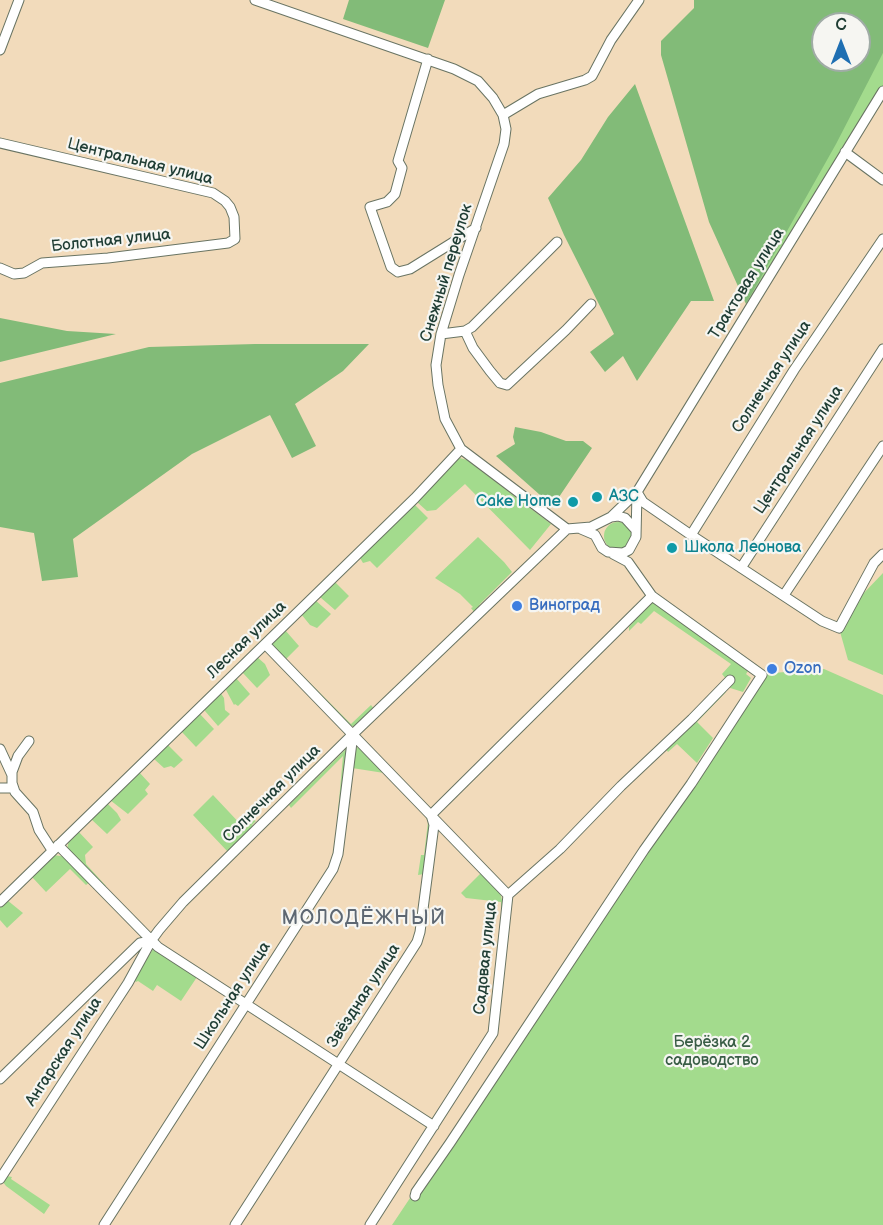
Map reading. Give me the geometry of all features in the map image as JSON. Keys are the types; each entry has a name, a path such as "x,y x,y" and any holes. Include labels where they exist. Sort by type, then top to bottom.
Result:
{"street":[{"path":"0,50 19,0"},
{"path":"255,0 454,69 478,81 493,98 503,115 538,94 592,76 611,40 639,0"},
{"path":"428,59 398,161 402,168 396,194 387,202 370,207 391,267 398,272 410,269 476,228"},
{"name":"Трактовая улица","path":"608,519 637,492 883,91"},
{"name":"Снежный переулок","path":"503,115 506,129 504,144 441,334 436,365 438,385 445,419 461,449 567,529"},
{"name":"Центральная улица","path":"0,143 213,194 225,201 234,217 235,239 228,243"},
{"path":"845,152 883,180"},
{"name":"Солнечная улица","path":"691,535 788,379 883,239"},
{"path":"441,334 465,331 472,327 557,242"},
{"name":"Болотная улица","path":"0,268 14,274 24,273 42,263 108,258 228,243"},
{"path":"465,331 473,348 500,384 507,384 591,304"},
{"name":"Центральная улица","path":"741,568 883,349"},
{"path":"784,595 883,446"},
{"name":"Лесная улица","path":"0,902 416,498 461,449"},
{"path":"637,492 643,502 691,535 822,621 839,628 874,563 883,554"},
{"name":"Трактовая улица","path":"636,572 634,560 637,492"},
{"path":"567,529 581,529 608,519 626,518 635,533 634,544 623,553 613,554"},
{"path":"599,541 598,534 608,519"},
{"name":"Солнечная улица","path":"0,1079 140,943 151,940 183,902 353,734 567,529"},
{"path":"415,1196 762,675 652,596 624,559 602,548 595,535 581,529"},
{"path":"431,815 652,596"},
{"path":"265,644 508,895"},
{"name":"Садовая улица","path":"370,1225 493,1033 508,895 560,849 730,680"},
{"name":"Школьная улица","path":"104,1225 337,862 353,734"},
{"path":"12,775 18,756 29,741"},
{"path":"0,749 12,775 15,792 28,804 39,830 158,947 434,1126"},
{"path":"0,788 14,788"},
{"name":"Звёздная улица","path":"235,1225 417,942 434,825 431,815"},
{"name":"Ангарская улица","path":"0,1179 128,983 151,940"}],"green space":[{"path":"349,0 445,0 428,48 343,19"},
{"path":"694,0 883,0 883,53 836,144 746,304 709,222 661,55 661,41 694,8"},
{"path":"883,52 883,88 749,308 746,304"},
{"path":"635,84 714,301 691,301 637,381 623,356 605,372 590,352 614,334 548,198 581,160 608,117"},
{"path":"0,318 67,331 116,334 0,362"},
{"path":"369,344 343,371 295,404 316,446 292,458 270,415 192,454 73,539 78,577 42,581 34,533 0,527 0,383 149,347"},
{"path":"515,427 541,432 566,441 583,441 592,448 559,497 549,503 496,456 515,444 513,437"},
{"path":"460,458 467,460 551,524 530,550 465,484 436,510 427,511 417,502 453,462"},
{"path":"415,505 428,518 377,568 370,561 363,563 360,558"},
{"path":"618,522 628,526 632,536 628,546 618,550 608,546 604,536 608,526"},
{"path":"478,537 512,572 480,604 475,613 471,608 473,607 460,594 435,578"},
{"path":"883,573 883,675 848,660 837,621"},
{"path":"334,581 349,596 335,610 320,597"},
{"path":"315,600 331,614 317,628 310,625 301,614"},
{"path":"652,601 752,672 753,675 748,671 746,674 751,678 743,692 727,687 727,680 722,674 731,664 654,611 641,624 638,622 629,631 629,627"},
{"path":"285,630 299,646 286,659 351,724 371,705 374,709 356,726 350,726 271,646 271,642"},
{"path":"257,657 265,664 270,675 257,688 242,672"},
{"name":"Берёзка 2 садоводство","path":"824,669 883,695 883,1225 392,1225 760,674"},
{"path":"236,678 250,694 238,706 234,705 225,688"},
{"path":"724,690 726,692 697,722 713,738 697,763 677,744 668,752 665,748"},
{"path":"220,692 224,698 225,710 230,714 218,726 205,708"},
{"path":"199,713 214,729 196,747 181,731"},
{"path":"360,744 427,814 432,823 424,874 418,875 421,855 424,855 428,822 423,811 384,773 352,768 353,753"},
{"path":"168,745 183,760 174,768 171,766 164,768 154,759"},
{"path":"347,748 340,821 337,823 343,756 291,808 289,805"},
{"path":"139,772 150,784 145,790 148,794 128,814 110,800"},
{"path":"213,795 245,829 254,820 256,821 252,825 254,827 228,852 193,815"},
{"path":"107,803 121,820 107,834 90,818"},
{"path":"77,830 93,847 85,855 86,864 106,886 103,888 67,850 69,839"},
{"path":"54,855 66,857 90,882 86,885 70,869 46,892 32,874"},
{"path":"469,859 500,892 504,908 501,909 501,902 466,898 461,893 481,873 467,861"},
{"path":"7,900 23,913 7,928 0,920 0,906"},
{"path":"153,949 155,950 236,1002 197,977 181,1001 157,985 153,991 138,981 136,982 134,980"},
{"path":"7,1176 12,1177 11,1179 50,1205 44,1214 6,1186 3,1182"}],"place":[{"name":"АЗС","path":"597,497"},
{"name":"Cake Home","path":"573,502"},
{"name":"Школа Леонова","path":"672,548"},
{"name":"Виноград","path":"517,606"},
{"name":"Ozon","path":"772,669"}],"district":[{"name":"МОЛОДЁЖНЫЙ","path":"364,919"}]}
